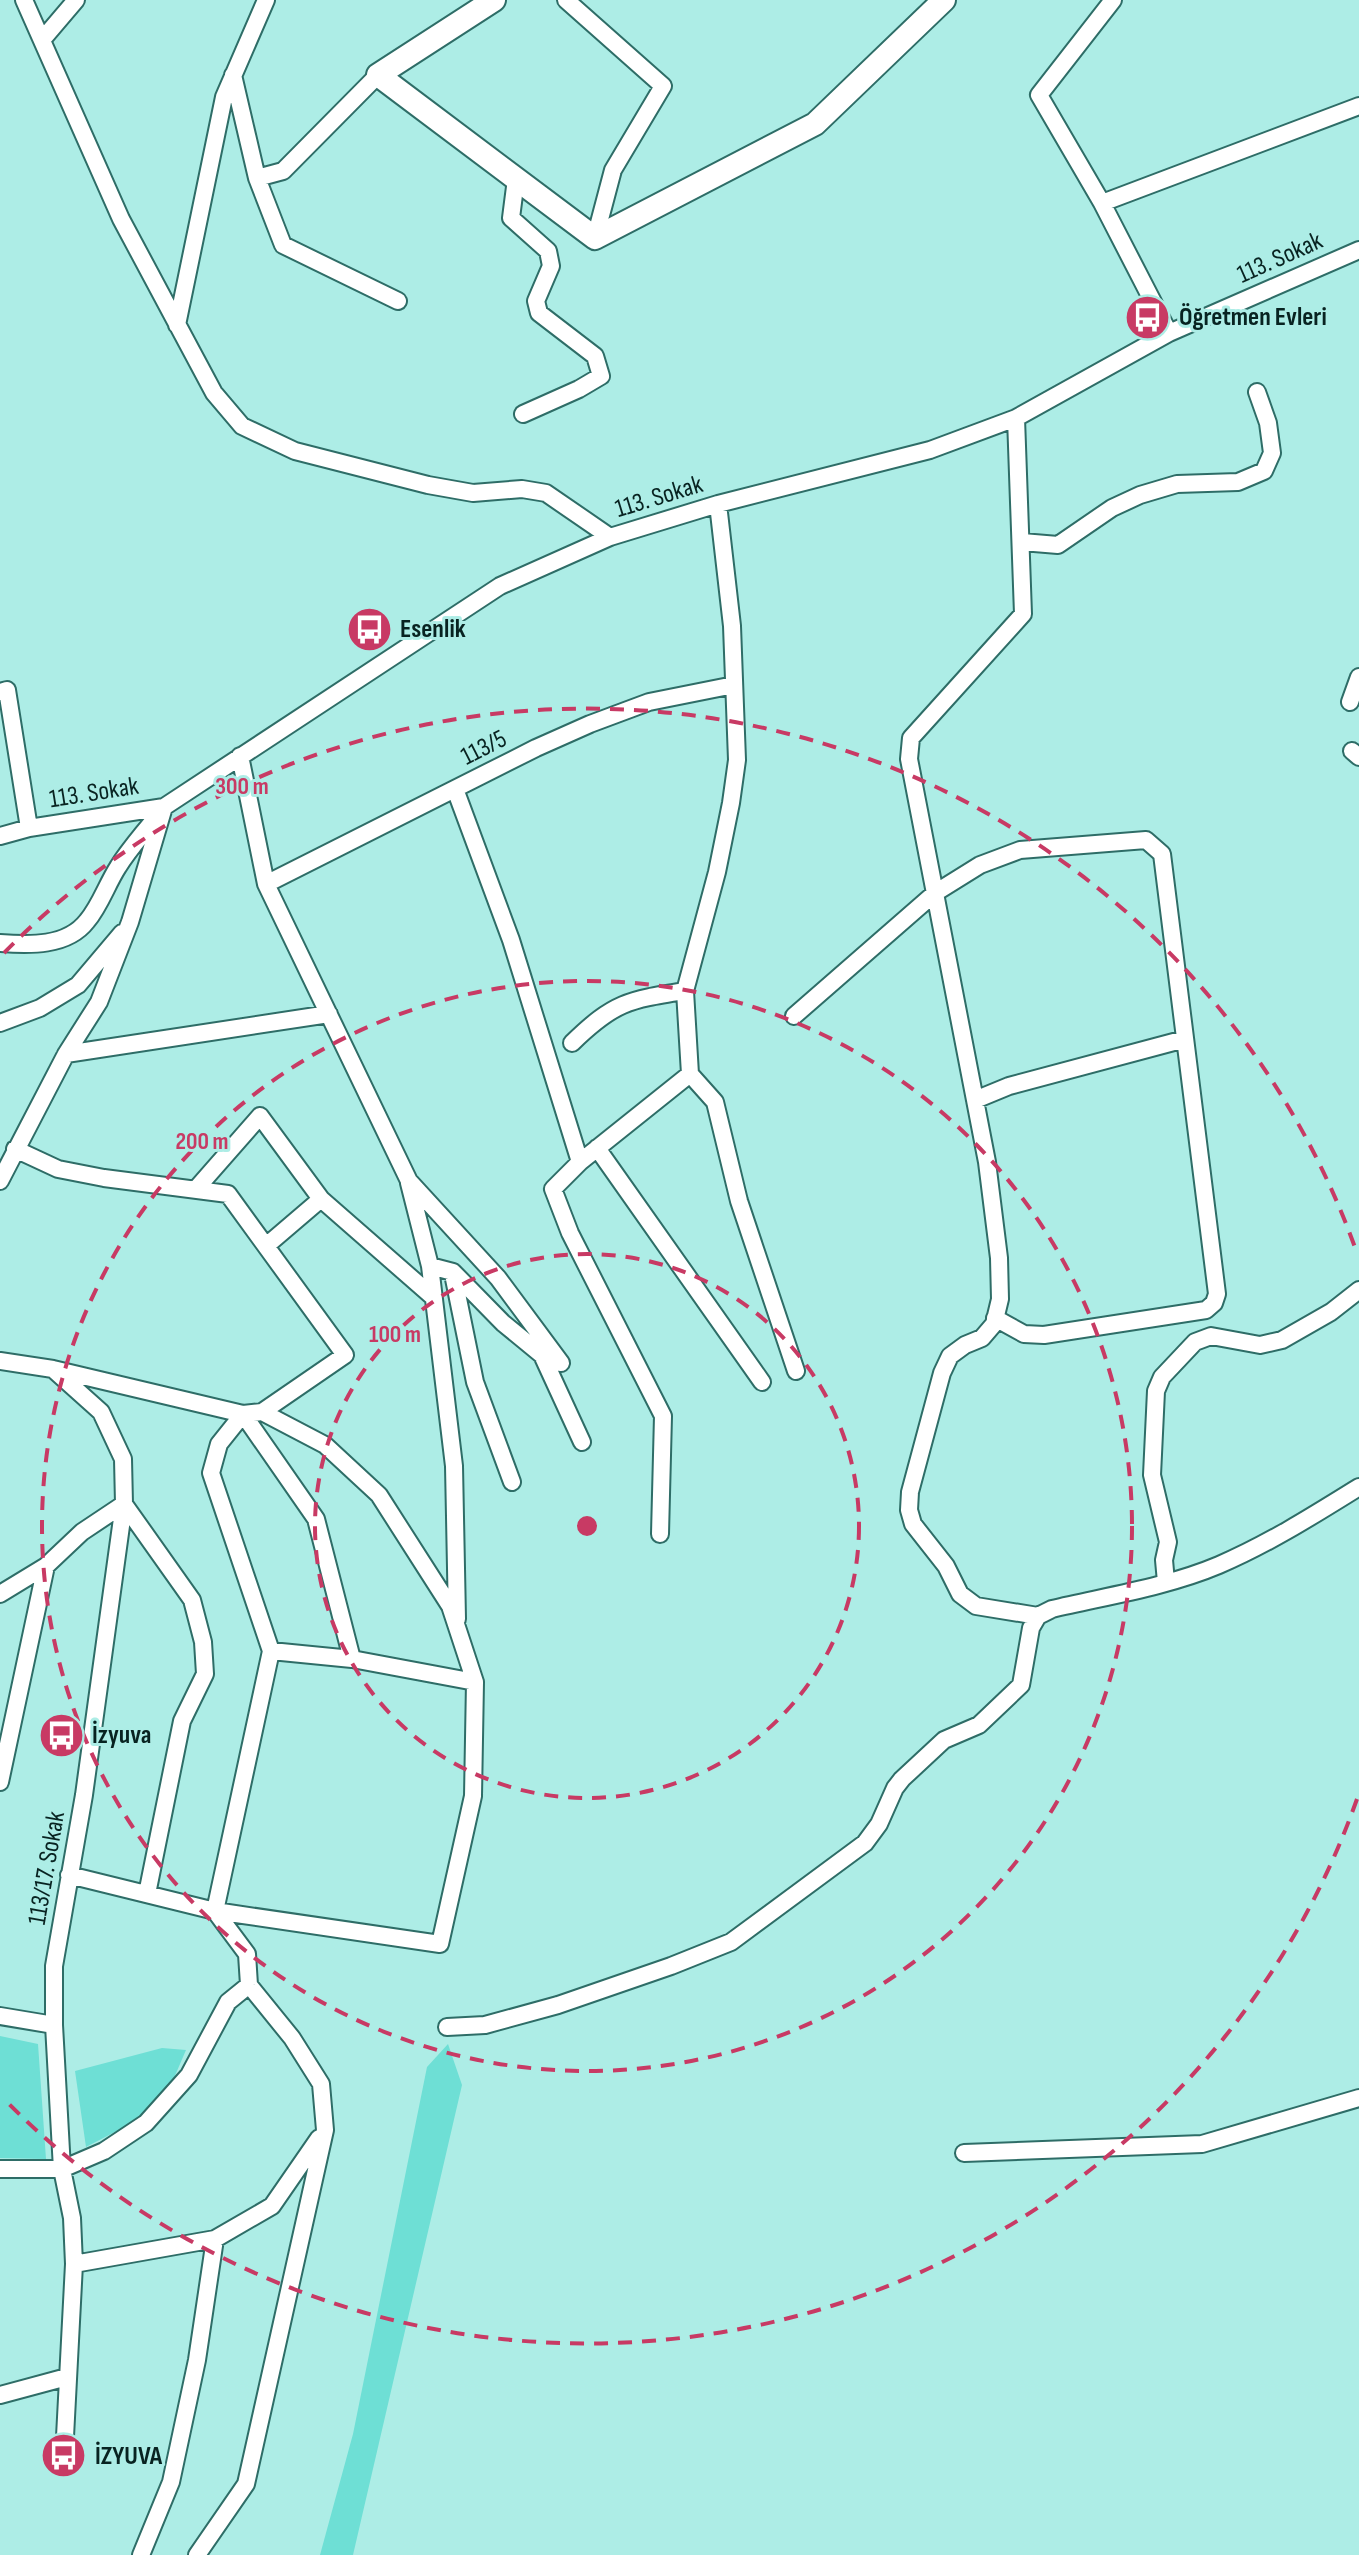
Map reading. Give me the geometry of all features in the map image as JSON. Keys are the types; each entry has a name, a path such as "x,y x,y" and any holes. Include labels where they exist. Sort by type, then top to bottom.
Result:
{"street":[{"path":"24,0 121,219 214,393 242,426 295,451 428,485 473,493 522,489 546,493 610,537"},
{"path":"42,40 76,0"},
{"path":"177,325 224,97 266,0"},
{"path":"257,178 283,171 378,75 494,0"},
{"path":"566,0 663,86 613,170 595,238"},
{"path":"595,238 815,124 944,0"},
{"path":"1113,0 1039,95 1102,203 1169,333"},
{"path":"233,75 257,178 283,245 398,301"},
{"path":"378,75 595,238"},
{"path":"1102,203 1359,106"},
{"path":"516,179 511,218 548,251 551,266 536,301 539,313 595,356 601,376 523,414"},
{"name":"113. Sokak","path":"0,836 29,828 164,807 500,586 610,537 718,504 930,450 1016,418 1169,333 1359,250"},
{"path":"1022,542 1058,545 1112,508 1140,495 1177,484 1238,482 1264,471 1272,453 1268,423 1257,392"},
{"path":"1016,418 1023,614 911,738 909,759 987,1162 999,1258 1000,1299 995,1318 982,1338 950,1356 942,1373 910,1492 909,1510 913,1524 946,1566 960,1594 976,1606 1038,1616"},
{"path":"718,504 732,626 737,760 717,872 685,991 690,1074 715,1102 739,1201 796,1371"},
{"path":"1350,702 1359,677"},
{"name":"113/5","path":"266,884 590,724 649,702 734,685"},
{"path":"0,692 7,690 29,828"},
{"path":"240,756 266,884 409,1181 430,1266 454,1466 457,1629"},
{"path":"455,789 511,940 580,1162"},
{"path":"0,1181 66,1054 99,1002 130,922 164,807"},
{"path":"0,943 55,941 87,922 118,866 164,807"},
{"path":"794,1016 935,893 980,865 1020,850 1146,840 1162,854 1217,1294 1214,1303 1206,1310 1044,1335 1024,1334 995,1318"},
{"path":"3,1019 40,1008 78,985 130,922"},
{"path":"572,1043 599,1017 632,999 685,991"},
{"path":"66,1054 329,1014"},
{"path":"975,1100 1009,1086 1185,1039"},
{"path":"660,1534 663,1416 570,1233 553,1189 580,1162 690,1074"},
{"path":"196,1189 260,1116 321,1199 433,1297"},
{"path":"597,1148 762,1382"},
{"path":"0,1361 53,1369 243,1414 262,1412 345,1355 228,1194 58,1169 15,1149"},
{"path":"409,1181 498,1278 561,1363"},
{"path":"266,1246 321,1199"},
{"path":"430,1266 453,1272 503,1323 542,1355 582,1442"},
{"path":"453,1272 475,1382 512,1482"},
{"path":"1166,1582 1164,1560 1168,1542 1152,1475 1156,1391 1162,1377 1195,1342 1211,1336 1260,1345 1282,1340 1331,1312 1359,1290"},
{"name":"113/17. Sokak","path":"53,1369 101,1412 113,1432 123,1459 124,1504 84,1795 54,1966 62,2169 72,2218 74,2264 64,2456"},
{"path":"69,1875 215,1911 440,1944 473,1796 475,1682 450,1606 379,1495 325,1445 262,1412"},
{"path":"197,2555 246,2484 325,2130 321,2084 292,2038 249,1985 247,1954 215,1911 271,1651 211,1473 219,1444 243,1414"},
{"path":"243,1414 316,1519 352,1659"},
{"path":"447,2027 485,2025 596,1993 731,1942 865,1843 879,1824 895,1788 910,1771 944,1740 979,1725 1021,1685 1031,1628 1038,1616 1052,1609 1166,1582 1219,1565 1300,1523 1359,1487"},
{"path":"0,1594 46,1566 82,1532 124,1504 192,1600 203,1642 205,1674 182,1721 147,1894"},
{"path":"0,1782 46,1566"},
{"path":"271,1651 352,1659 475,1682"},
{"path":"0,2169 62,2169 104,2151 146,2123 189,2075 228,2002 249,1985"},
{"path":"0,2016 54,2025"},
{"path":"964,2153 1202,2144 1359,2098"},
{"path":"74,2264 215,2239 272,2206 325,2130"},
{"path":"141,2555 171,2482 197,2360 215,2239"},
{"path":"0,2395 67,2377"}],"shaded area":[{"path":"0,2036 38,2044 46,2159 0,2158"},
{"path":"448,2044 462,2085 353,2555 320,2555 353,2434 427,2067"},
{"path":"162,2048 186,2050 174,2078 136,2121 86,2147 75,2071"}],"place":[{"name":"Öğretmen Evleri","path":"1148,317"},
{"name":"Esenlik","path":"369,629"},
{"name":"İzyuva","path":"61,1735"},
{"name":"İZYUVA","path":"64,2456"}]}
